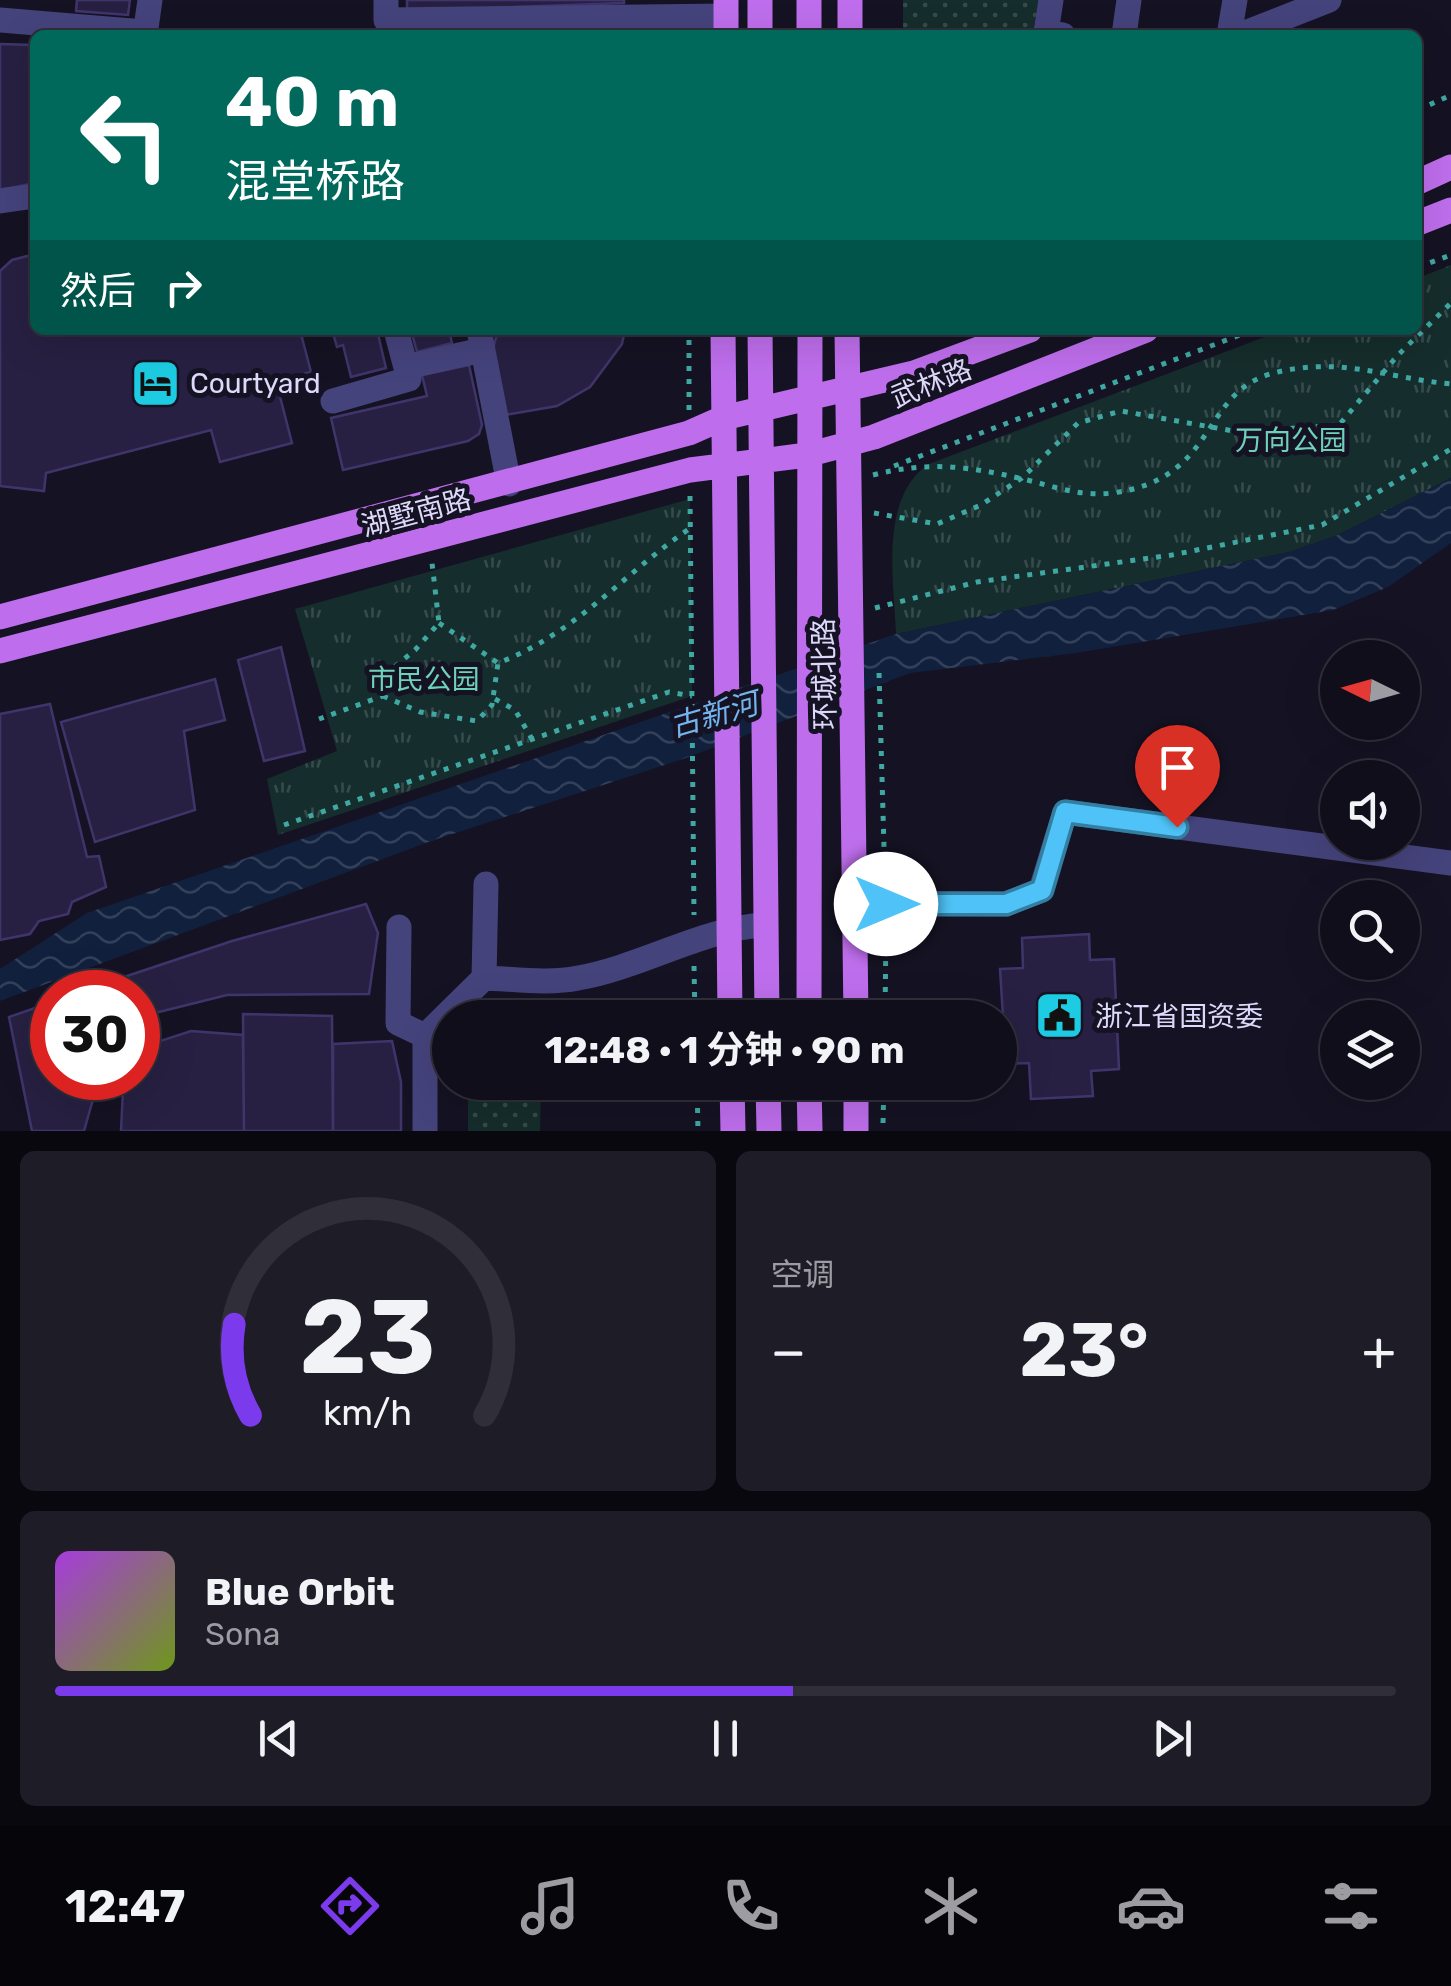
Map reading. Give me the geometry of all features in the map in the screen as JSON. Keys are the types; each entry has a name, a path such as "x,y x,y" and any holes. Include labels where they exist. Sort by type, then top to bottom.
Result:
{"main road":[{"path":"760,0 760,30"},
{"path":"809,0 809,30"},
{"path":"850,0 850,30"},
{"path":"1422,180 1451,167"},
{"path":"1422,221 1451,210"},
{"path":"724,335 730,1000"},
{"path":"760,335 767,1000"},
{"name":"环城北路","path":"809,1000 810,335"},
{"name":"环城北路","path":"847,335 854,632 868,708 856,902 856,1000"},
{"name":"武林路","path":"810,400 914,374 1017,335"},
{"name":"武林路","path":"848,443 874,438 1133,335"},
{"name":"湖墅南路","path":"0,617 509,484 689,433 723,418 810,400"},
{"name":"湖墅南路","path":"0,651 690,470 807,455 848,443"},
{"path":"732,1100 733,1131"},
{"path":"768,1100 769,1131"},
{"path":"810,1100 810,1131"},
{"path":"856,1100 856,1131"}],"street":[{"path":"145,30 150,0"},
{"path":"386,0 386,20 726,17"},
{"path":"1046,30 1051,0"},
{"path":"1125,30 1129,0"},
{"path":"1230,30 1235,0"},
{"path":"1253,30 1329,0"},
{"path":"0,20 41,12 130,30"},
{"path":"0,201 30,197"},
{"path":"333,400 409,379 397,335"},
{"path":"406,367 480,340 509,484"},
{"path":"856,902 1006,904 1042,890 1065,812 1451,863"},
{"path":"425,1131 426,1036 484,978 486,884"},
{"path":"484,978 576,979 694,945 728,927 765,925"},
{"path":"399,927 398,1023 426,1036"}],"path":[{"path":"1422,108 1451,95"},
{"path":"1422,265 1451,254"},
{"path":"1422,333 1451,303"},
{"path":"689,335 689,433"},
{"path":"1240,335 873,474 946,463 1022,478 1064,492 1110,494 1151,485 1185,465 1238,393 1268,375 1348,364 1451,384"},
{"path":"874,513 937,524 981,506 1022,478 1078,422 1122,411 1268,432 1339,425 1420,335"},
{"path":"875,608 978,582 1172,555 1322,525 1451,449"},
{"path":"690,470 695,1000"},
{"path":"498,664 563,633 654,553 690,528"},
{"path":"429,540 439,623 498,664"},
{"path":"383,696 381,678 415,650 439,623"},
{"path":"319,719 383,696 420,712 477,721 494,698 498,664"},
{"path":"284,824 668,692 692,699"},
{"path":"494,698 515,710 532,739"},
{"path":"868,708 886,904 884,1000"},
{"path":"697,1100 698,1131"},
{"path":"884,1100 884,1131"}],"green space":[{"path":"903,0 1039,0 1033,30 903,30"},
{"name":"万向公园","path":"1451,265 1451,478 1338,535 1289,552 896,634 892,565 896,518 913,479 929,464 1270,335 1422,335 1422,276"},
{"name":"市民公园","path":"690,499 692,696 278,835 267,779 337,751 295,609"},
{"path":"468,1100 541,1100 540,1131 468,1131"}],"water":[{"name":"古新河","path":"1451,478 1451,543 1388,587 1333,610 1076,653 910,673 683,759 431,841 84,970 30,970 30,990 0,1001 0,969 87,913 896,634 1289,552 1338,535"}],"building":[{"path":"77,0 130,0 128,15 76,11"},
{"path":"407,0 624,0 624,3 407,11"},
{"path":"0,44 30,45 30,184 0,190"},
{"path":"30,255 30,335 301,335 311,372 276,381 292,443 220,462 211,430 46,473 44,491 0,486 0,271 12,260"},
{"path":"333,335 378,335 386,368 351,377 343,345 337,347"},
{"path":"412,335 450,335 452,343 417,352"},
{"path":"497,335 624,335 622,344 590,387 557,406 505,415 493,349"},
{"path":"469,365 482,425 479,434 468,441 343,470 331,418 427,396 422,375"},
{"path":"281,647 305,751 264,761 238,660"},
{"path":"215,679 225,720 184,731 195,810 95,842 61,722"},
{"path":"50,704 87,857 99,856 106,887 72,902 68,914 39,921 30,934 0,940 0,714"},
{"path":"366,904 378,933 369,994 227,995 160,1012 160,970 145,970"},
{"name":"浙江省国资委","path":"1089,934 1090,960 1114,959 1119,1069 1091,1071 1093,1096 1031,1099 1029,1063 1017,1064 1017,1000 1002,1000 1000,969 1023,968 1022,938"},
{"path":"30,1010 30,1100 93,1100 84,1131 32,1131 9,1017"},
{"path":"243,1014 332,1016 333,1131 244,1131"},
{"path":"191,1031 243,1035 244,1131 121,1131 122,1100 160,1100 160,1041"},
{"path":"392,1041 401,1082 401,1131 333,1131 333,1044"}],"place":[{"name":"Courtyard","path":"155,383"},
{"name":"浙江省国资委","path":"1060,1016"}],"route":[{"path":"886,904 1006,904 1042,890 1065,812 1177,827"}]}
